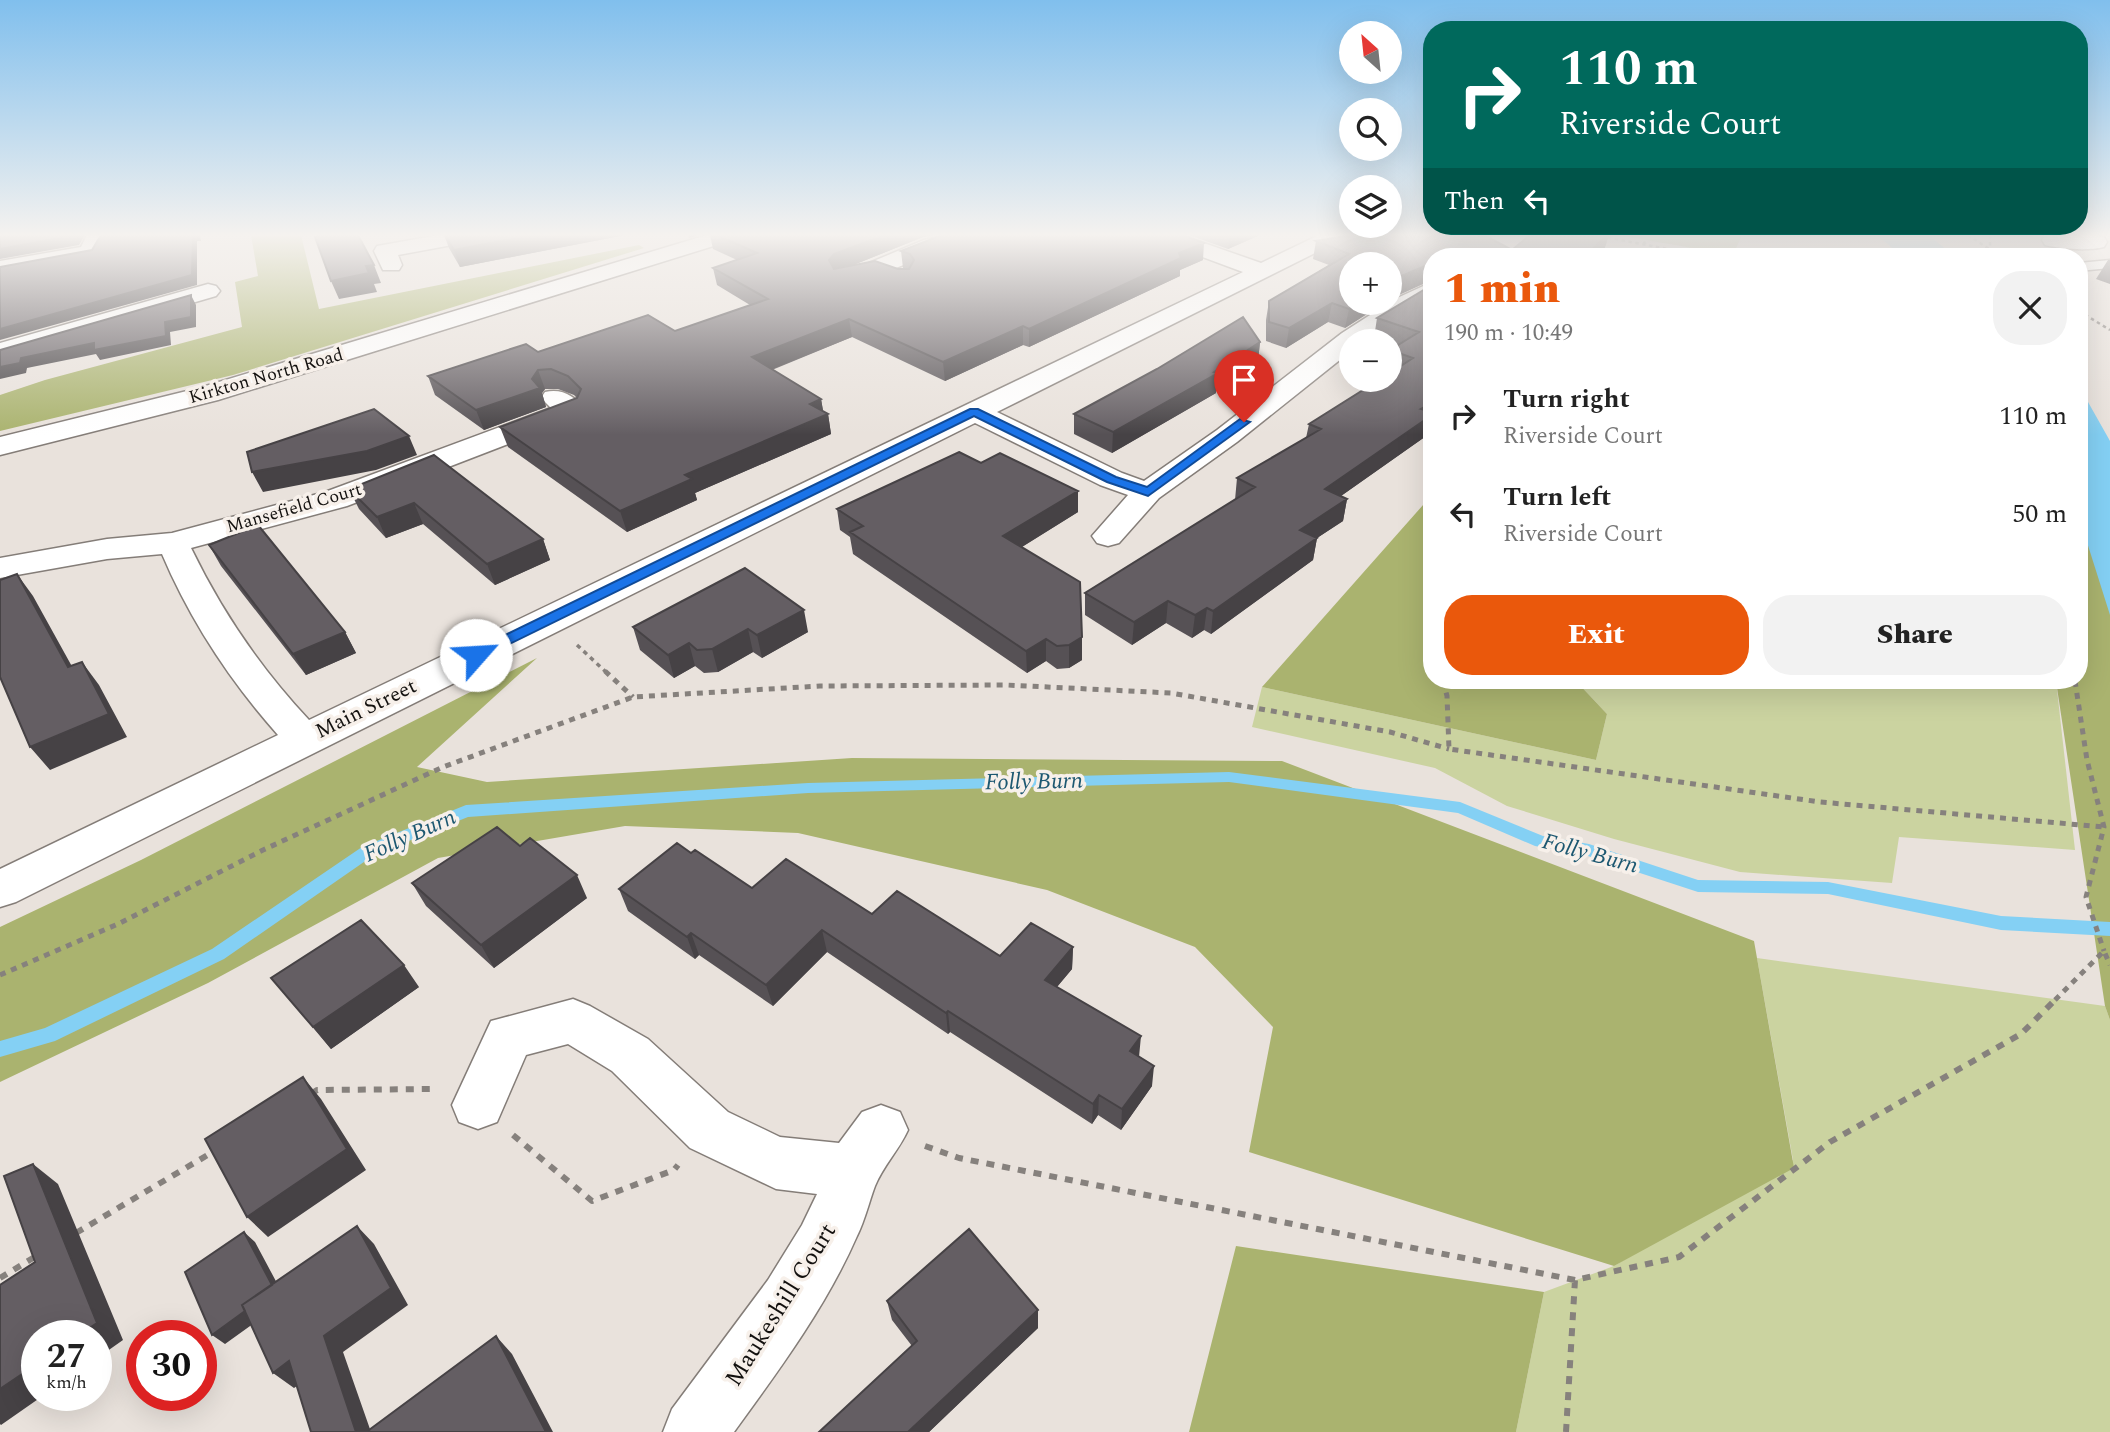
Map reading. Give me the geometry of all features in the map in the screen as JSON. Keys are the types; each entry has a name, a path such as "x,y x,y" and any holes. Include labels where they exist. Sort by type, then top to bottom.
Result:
{"street":[{"path":"0,351 142,302"},
{"name":"Kirkton North Road","path":"0,446 208,394 512,302"},
{"name":"Main Street","path":"0,889 1201,302"},
{"path":"1108,536 1148,492 1227,436 1367,326 1409,302"},
{"name":"Mansefield Court","path":"0,568 107,549 173,543 336,499 574,403"},
{"path":"974,412 1111,479 1148,492"},
{"path":"173,543 191,584 222,637 275,709 303,739"},
{"path":"478,1105 509,1037 573,1021 630,1055 709,1130 776,1163 866,1151"},
{"name":"Maukeshill Court","path":"695,1432 750,1359 812,1262 838,1215 866,1151"}],"path":[{"path":"2088,317 2110,330"},
{"path":"549,619 633,697"},
{"path":"0,975 118,925 262,849 443,767 633,697 820,686 1006,685 1171,693 1390,732 1448,749 1820,802 2104,827"},
{"path":"1445,689 1448,749"},
{"path":"2077,689 2087,760 2104,827 2086,897 2110,965"},
{"path":"866,1151 959,1158 1575,1280 1679,1257 1830,1142 2021,1034 2104,951"},
{"path":"306,1097 317,1090 435,1089 478,1105 592,1201 674,1170 709,1130"},
{"path":"71,1236 223,1146"},
{"path":"0,1278 47,1250"},
{"path":"1566,1432 1575,1280"}],"green space":[{"path":"238,302 317,302 319,309 355,302 470,302 233,375 0,431 0,395 45,380 242,327"},
{"path":"2088,502 2110,569 2110,1020 2105,1006 2057,689 2088,689"},
{"path":"1423,505 1423,689 1584,689 1607,714 1596,760 1262,687"},
{"path":"537,658 417,767 487,782 852,758 1282,761 1754,941 1794,1168 1614,1266 1249,1152 1273,1027 1195,947 1047,890 798,833 625,826 438,858 208,983 0,1082 0,927 141,860"},
{"path":"1262,687 1596,760 1607,714 1584,689 2057,689 2075,850 1899,837 1892,883 1740,872 1614,839 1507,806 1435,768 1252,727"},
{"path":"1757,958 2105,1006 2110,1020 2110,1432 1516,1432 1544,1292 1614,1266 1793,1160"},
{"path":"1236,1246 1544,1292 1516,1432 1189,1432"}],"water":[{"path":"2088,402 2110,441 2110,615 2088,545"}],"building":[{"path":"0,302 97,302 0,329"},
{"path":"167,302 191,302 191,317 165,322 166,336 94,350 94,343 21,358 20,363 0,367 0,350"},
{"path":"760,302 1087,302 1029,329 1023,326 943,362 849,319 752,357 821,399 810,404 828,414 685,475 692,479 620,511 500,427 577,398 581,389 568,376 551,369 538,370 532,379 540,388 476,410 428,376 526,344 538,352 648,315 675,331"},
{"path":"1269,302 1339,302 1339,305 1332,303 1289,328 1269,322"},
{"path":"1404,302 1423,302 1423,421 1325,489 1347,499 1300,530 1317,538 1213,611 1207,608 1195,615 1168,601 1134,622 1085,593 1255,487 1237,478 1321,429 1309,424 1360,392 1402,392 1402,365 1413,358 1402,354 1402,343 1419,332 1377,318 1382,315 1402,315"},
{"path":"1243,317 1260,342 1214,372 1218,373 1113,432 1074,414 1157,369"},
{"path":"374,409 409,436 367,451 252,472 247,452"},
{"path":"959,452 981,463 1000,453 1078,491 1003,536 1080,582 1082,637 1069,645 1057,646 1046,639 1026,651 850,532 863,526 837,509"},
{"path":"434,455 543,539 487,564 414,503 377,517 349,489"},
{"path":"258,525 345,632 293,654 209,545"},
{"path":"745,568 804,610 757,635 748,629 712,649 697,650 689,643 668,655 633,627"},
{"path":"17,574 68,667 82,662 109,714 30,747 0,677 0,580"},
{"path":"497,827 520,846 530,838 577,875 481,945 412,883"},
{"path":"677,843 691,853 695,850 752,888 786,859 872,914 897,891 1000,956 1031,923 1073,947 1045,980 1141,1036 1130,1051 1154,1066 1122,1109 1099,1095 1093,1104 948,1011 946,1013 822,930 766,985 691,933 687,937 619,889"},
{"path":"361,920 404,965 313,1027 271,978"},
{"path":"303,1077 347,1149 247,1217 205,1139"},
{"path":"33,1164 96,1320 21,1320 21,1375 0,1389 0,1285 35,1262 4,1176"},
{"path":"357,1226 391,1288 324,1336 356,1432 311,1432 289,1361 273,1373 242,1305"},
{"path":"969,1229 1038,1310 910,1432 819,1432 917,1341 887,1301"},
{"path":"244,1232 272,1285 242,1305 245,1311 217,1331 217,1320 206,1320 185,1272"},
{"path":"496,1336 546,1432 370,1432 369,1430"}],"waterway":[{"name":"Folly Burn","path":"0,1049 49,1035 218,954 368,851 466,811 808,788 1229,777 1460,808 1541,842 1589,850 1698,886 1828,888 2001,923 2110,929"}],"route":[{"path":"476,655 974,412 1111,479 1148,492 1244,422"}]}
